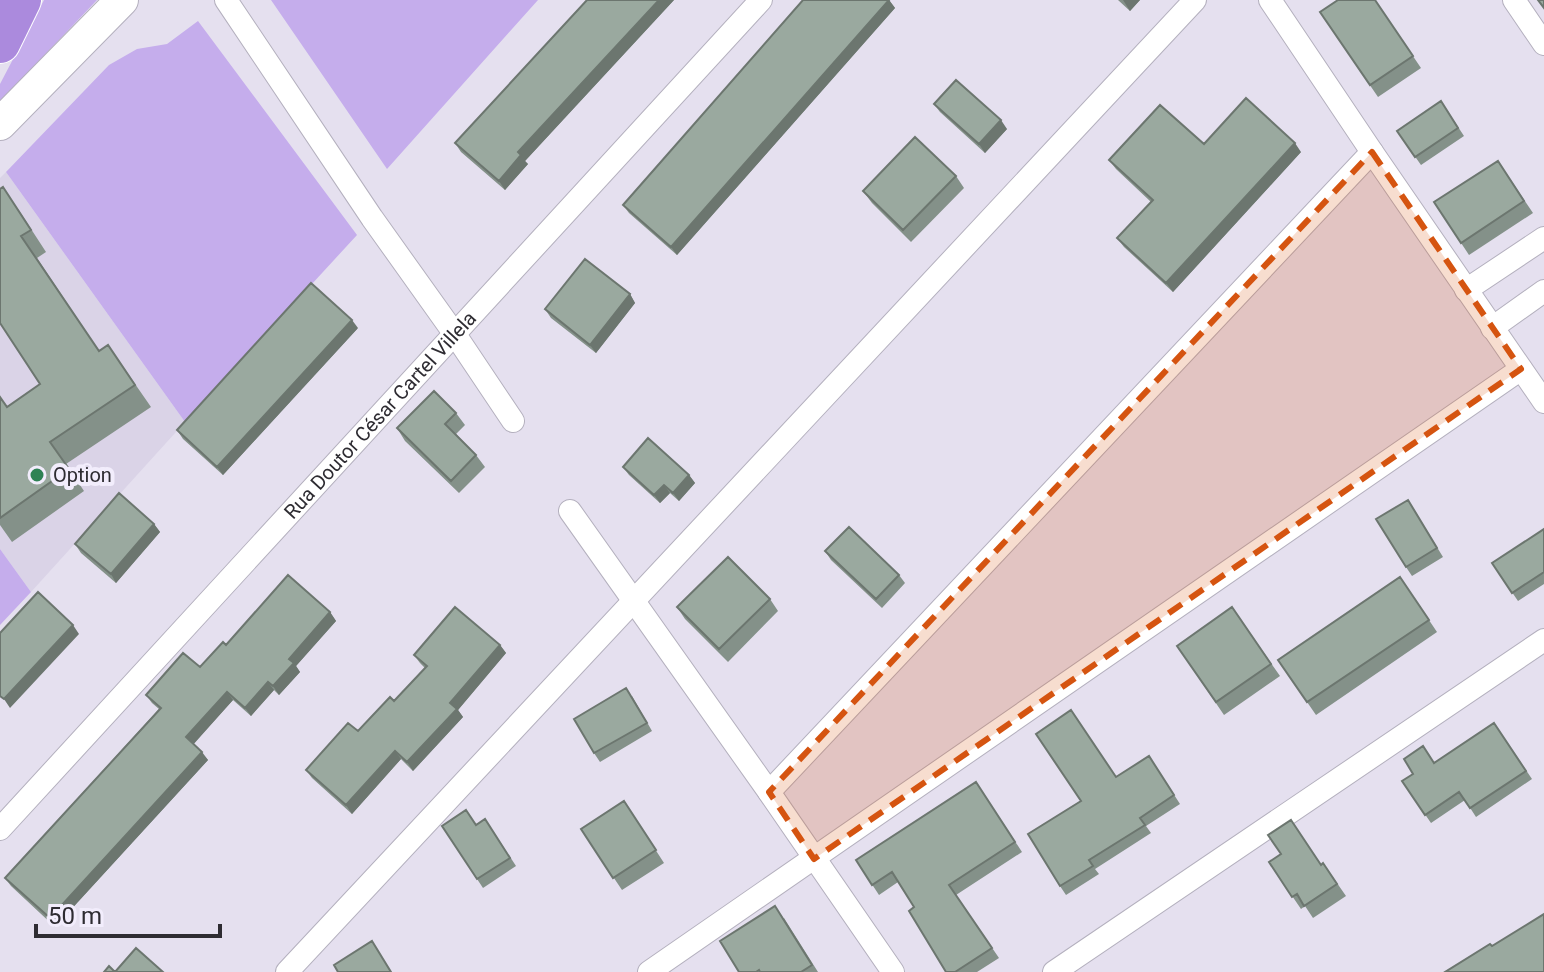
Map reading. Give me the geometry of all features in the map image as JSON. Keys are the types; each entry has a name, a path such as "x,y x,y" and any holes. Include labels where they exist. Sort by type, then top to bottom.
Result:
{"highway":[{"path":"0,43 21,0"}],"main road":[{"path":"0,124 122,0"}],"street":[{"path":"226,0 513,421"},
{"name":"Rua Doutor César Cartel Villela","path":"0,829 761,0"},
{"path":"287,972 1195,0"},
{"path":"1270,0 1544,402"},
{"path":"1514,0 1544,44"},
{"path":"769,792 1372,152"},
{"path":"1466,290 1544,238"},
{"path":"1492,328 1544,291"},
{"path":"649,972 1521,369"},
{"path":"570,511 893,972"},
{"path":"1054,972 1544,640"}],"highlighted area":[{"path":"1372,152 1521,369 814,859 769,792"}],"shaded area":[{"path":"44,0 97,0 0,102 0,84"},
{"path":"271,0 538,0 387,169"},
{"path":"198,21 357,235 185,422 6,172 109,65 137,49 167,44"},
{"path":"6,172 185,422 31,592 0,549 0,178"},
{"path":"0,549 31,592 0,625"}],"building":[{"path":"587,0 659,0 518,152 521,155 499,181 455,143"},
{"path":"803,0 889,0 671,247 623,205"},
{"path":"1338,0 1375,0 1413,56 1370,85 1320,12"},
{"path":"956,80 1001,120 979,144 934,104"},
{"path":"1246,98 1295,143 1166,283 1117,238 1153,200 1109,160 1160,105 1204,144"},
{"path":"1441,101 1458,128 1415,157 1397,131"},
{"path":"915,137 956,176 903,230 863,191"},
{"path":"1498,161 1524,201 1461,243 1434,202"},
{"path":"3,187 31,230 21,236 99,351 108,345 135,385 50,442 69,469 0,518 0,397 7,407 40,384 0,323 0,189"},
{"path":"585,259 630,294 590,345 545,309"},
{"path":"311,283 352,320 217,467 177,430"},
{"path":"434,391 456,413 445,424 476,455 451,481 397,428"},
{"path":"648,438 689,475 673,493 664,485 654,495 623,467"},
{"path":"119,493 154,524 111,574 75,544"},
{"path":"1408,500 1437,548 1406,567 1376,519"},
{"path":"849,527 899,575 876,599 825,551"},
{"path":"1544,529 1544,572 1512,593 1492,563"},
{"path":"728,557 770,599 719,649 677,607"},
{"path":"288,575 330,612 289,659 294,663 273,686 268,682 245,708 227,692 186,737 202,752 50,918 5,878 161,708 146,695 183,653 200,667 223,642 226,645"},
{"path":"1400,577 1429,620 1307,702 1278,660"},
{"path":"38,592 73,625 4,699 0,696 0,633"},
{"path":"455,607 500,645 450,703 457,709 407,762 395,751 346,805 306,770 348,723 358,731 390,697 394,701 427,666 414,655"},
{"path":"1232,607 1271,664 1216,702 1177,646"},
{"path":"626,688 647,723 594,753 574,719"},
{"path":"1071,710 1116,777 1149,756 1174,795 1140,818 1145,825 1089,860 1093,866 1060,886 1028,834 1081,801 1036,734"},
{"path":"1494,723 1526,771 1470,808 1459,792 1425,815 1402,781 1413,774 1404,759 1423,746 1434,763"},
{"path":"976,782 1015,842 949,885 992,948 955,972 946,972 909,911 914,907 892,872 872,885 856,860"},
{"path":"624,801 656,850 613,878 581,829"},
{"path":"466,810 476,825 485,819 510,858 477,879 442,826"},
{"path":"1291,820 1337,884 1304,906 1297,894 1292,897 1269,862 1281,854 1268,835"},
{"path":"775,906 812,965 801,972 739,972 720,941"},
{"path":"1544,914 1544,972 1445,972 1490,944 1492,946"},
{"path":"372,941 391,972 338,972 334,965"},
{"path":"136,948 163,972 115,972"}],"place":[{"name":"Option","path":"37,475"}]}
